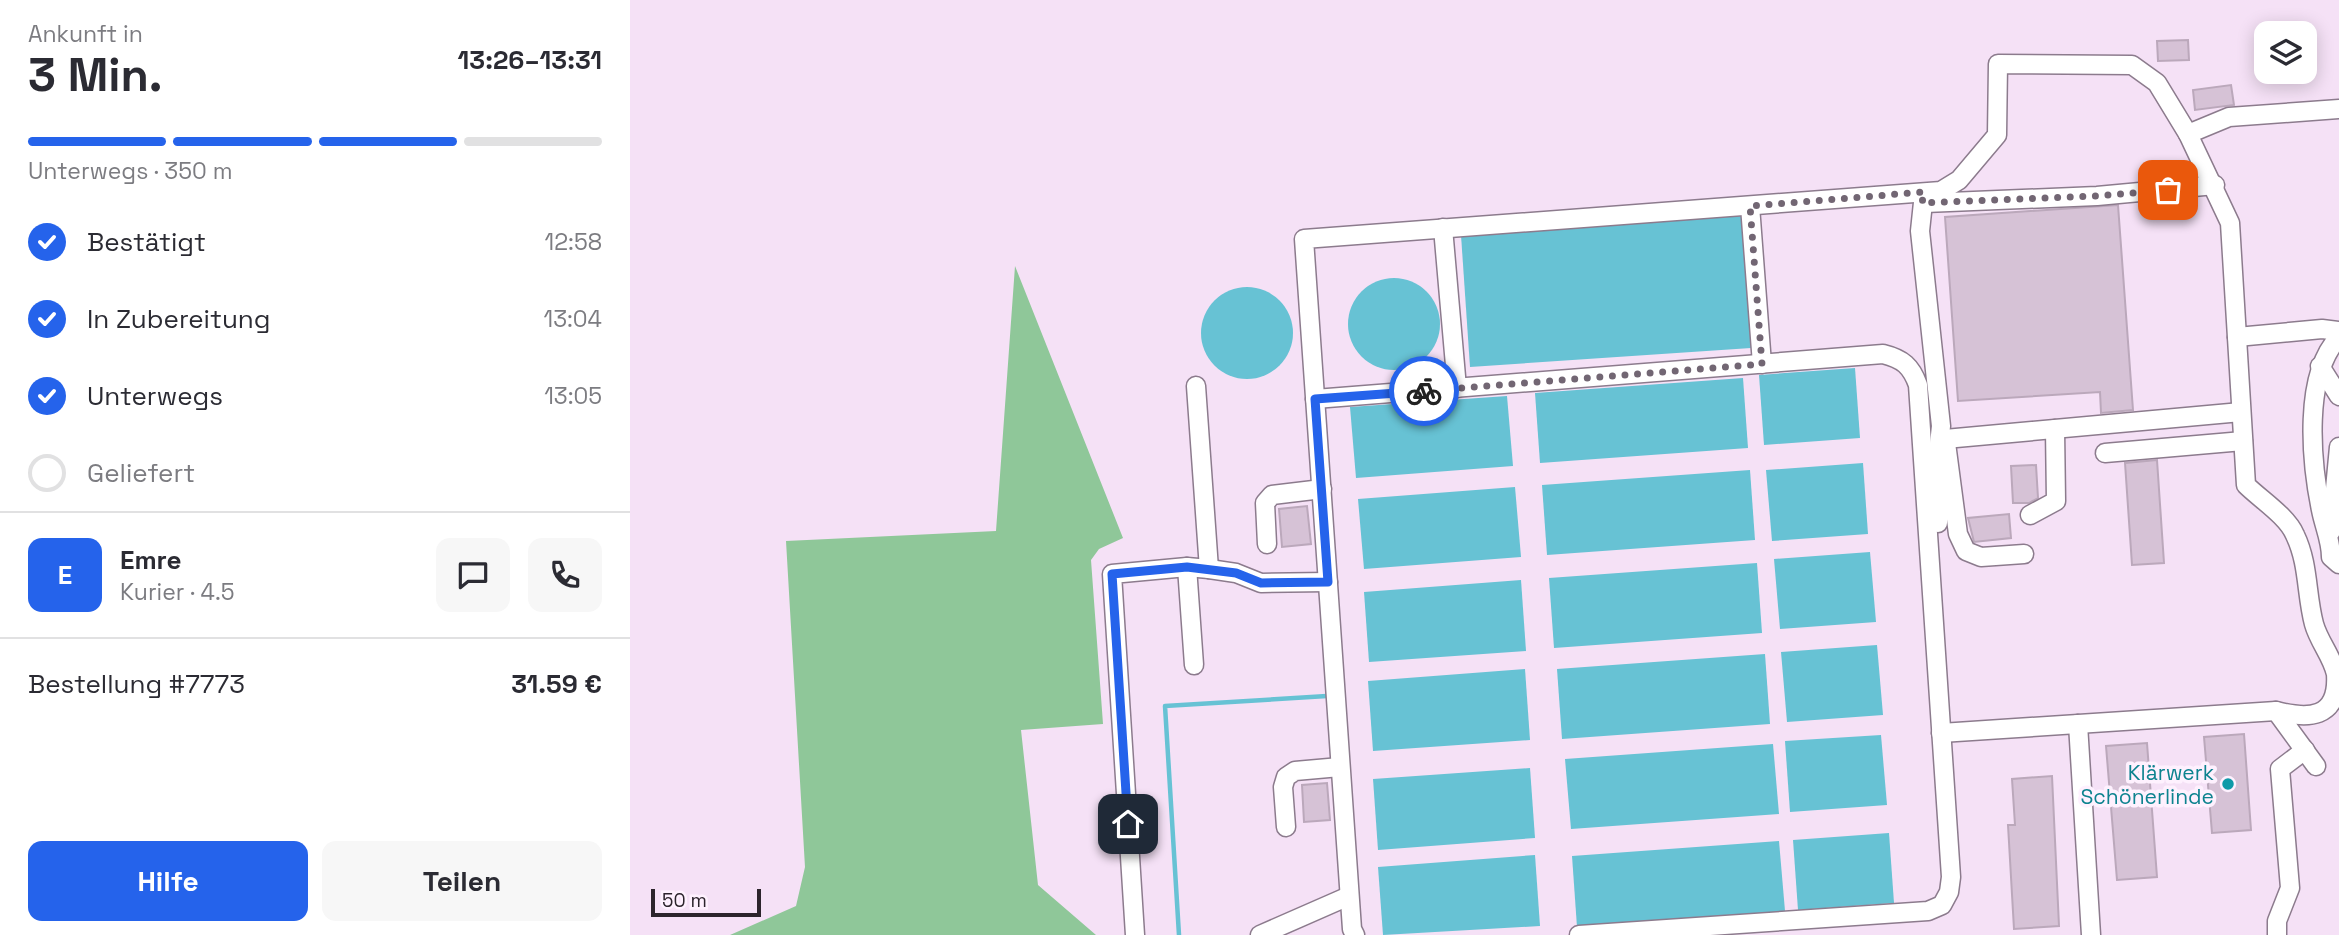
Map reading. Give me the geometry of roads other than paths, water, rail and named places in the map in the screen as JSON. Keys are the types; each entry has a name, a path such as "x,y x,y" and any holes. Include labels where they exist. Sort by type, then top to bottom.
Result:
{"lane":[{"path":"1923,198 1959,180 1997,135 1998,64 2132,65 2157,83 2215,185 2230,223 2246,485 2294,532 2307,568 2314,621 2336,675 2335,699 2324,713 2312,718 2276,710 1941,733"},
{"path":"2188,134 2229,117 2339,108"},
{"path":"1354,935 1349,896 1304,239 1750,206 1923,198 2097,196 2215,185"},
{"path":"1923,198 1924,278 1958,534 1966,551 1981,557 2024,554"},
{"path":"1750,206 1762,364"},
{"path":"1443,229 1457,388"},
{"path":"2237,337 2322,329 2339,331"},
{"path":"2330,540 2321,510 2315,454 2314,400 2320,366 2339,337"},
{"path":"1315,399 1883,354 1898,357 1912,368 1918,385 1950,892 1942,905 1928,911 1579,935"},
{"path":"2320,366 2339,396"},
{"path":"1196,386 1209,569"},
{"path":"1943,433 2056,429 2241,412"},
{"path":"2030,515 2056,501 2056,429"},
{"path":"1930,568 1939,541 1938,454 1943,433"},
{"path":"2105,453 2243,441"},
{"path":"2339,447 2330,540 2331,557 2339,564"},
{"path":"1267,544 1265,503 1272,495 1322,489"},
{"path":"1187,567 1194,665"},
{"path":"1135,935 1112,574 1187,567 1236,573 1261,583 1328,582"},
{"path":"2276,710 2316,766"},
{"path":"2078,724 2091,935"},
{"path":"2277,935 2277,921 2290,888 2280,769 2305,750"},
{"path":"1286,827 1283,787 1286,777 1295,771 1340,767"},
{"path":"1260,935 1349,896"}],"water":[{"path":"1742,216 1751,348 1470,367 1461,235"},
{"path":"1394,278 1411,282 1426,292 1436,307 1440,324 1436,341 1426,356 1411,366 1394,370 1377,366 1362,356 1352,341 1348,324 1352,307 1362,292 1377,282"},
{"path":"1247,287 1264,291 1279,301 1289,316 1293,333 1289,350 1279,365 1264,375 1247,379 1230,375 1215,365 1205,350 1201,333 1205,316 1215,301 1230,291"},
{"path":"1855,368 1860,438 1764,445 1759,375"},
{"path":"1743,378 1748,448 1540,463 1535,393"},
{"path":"1507,396 1513,466 1356,478 1350,407"},
{"path":"1863,463 1868,534 1772,541 1766,470"},
{"path":"1750,470 1755,540 1547,555 1542,485"},
{"path":"1515,487 1521,557 1364,569 1358,499"},
{"path":"1870,552 1876,622 1780,629 1774,559"},
{"path":"1757,563 1762,633 1554,648 1549,578"},
{"path":"1521,580 1526,651 1369,662 1364,592"},
{"path":"1877,645 1883,715 1787,722 1781,652"},
{"path":"1765,654 1770,724 1562,739 1557,669"},
{"path":"1525,669 1530,740 1373,751 1368,681"},
{"path":"1881,735 1887,805 1790,812 1785,741"},
{"path":"1773,744 1779,814 1571,829 1565,759"},
{"path":"1530,768 1535,838 1378,850 1373,779"},
{"path":"1889,833 1894,903 1798,910 1793,840"},
{"path":"1779,841 1785,911 1577,927 1572,856"},
{"path":"1535,855 1540,926 1383,935 1378,867"}],"waterway":[{"path":"1179,935 1165,706 1327,696"}],"place":[{"name":"Klärwerk Schönerlinde","path":"2228,784"}]}
